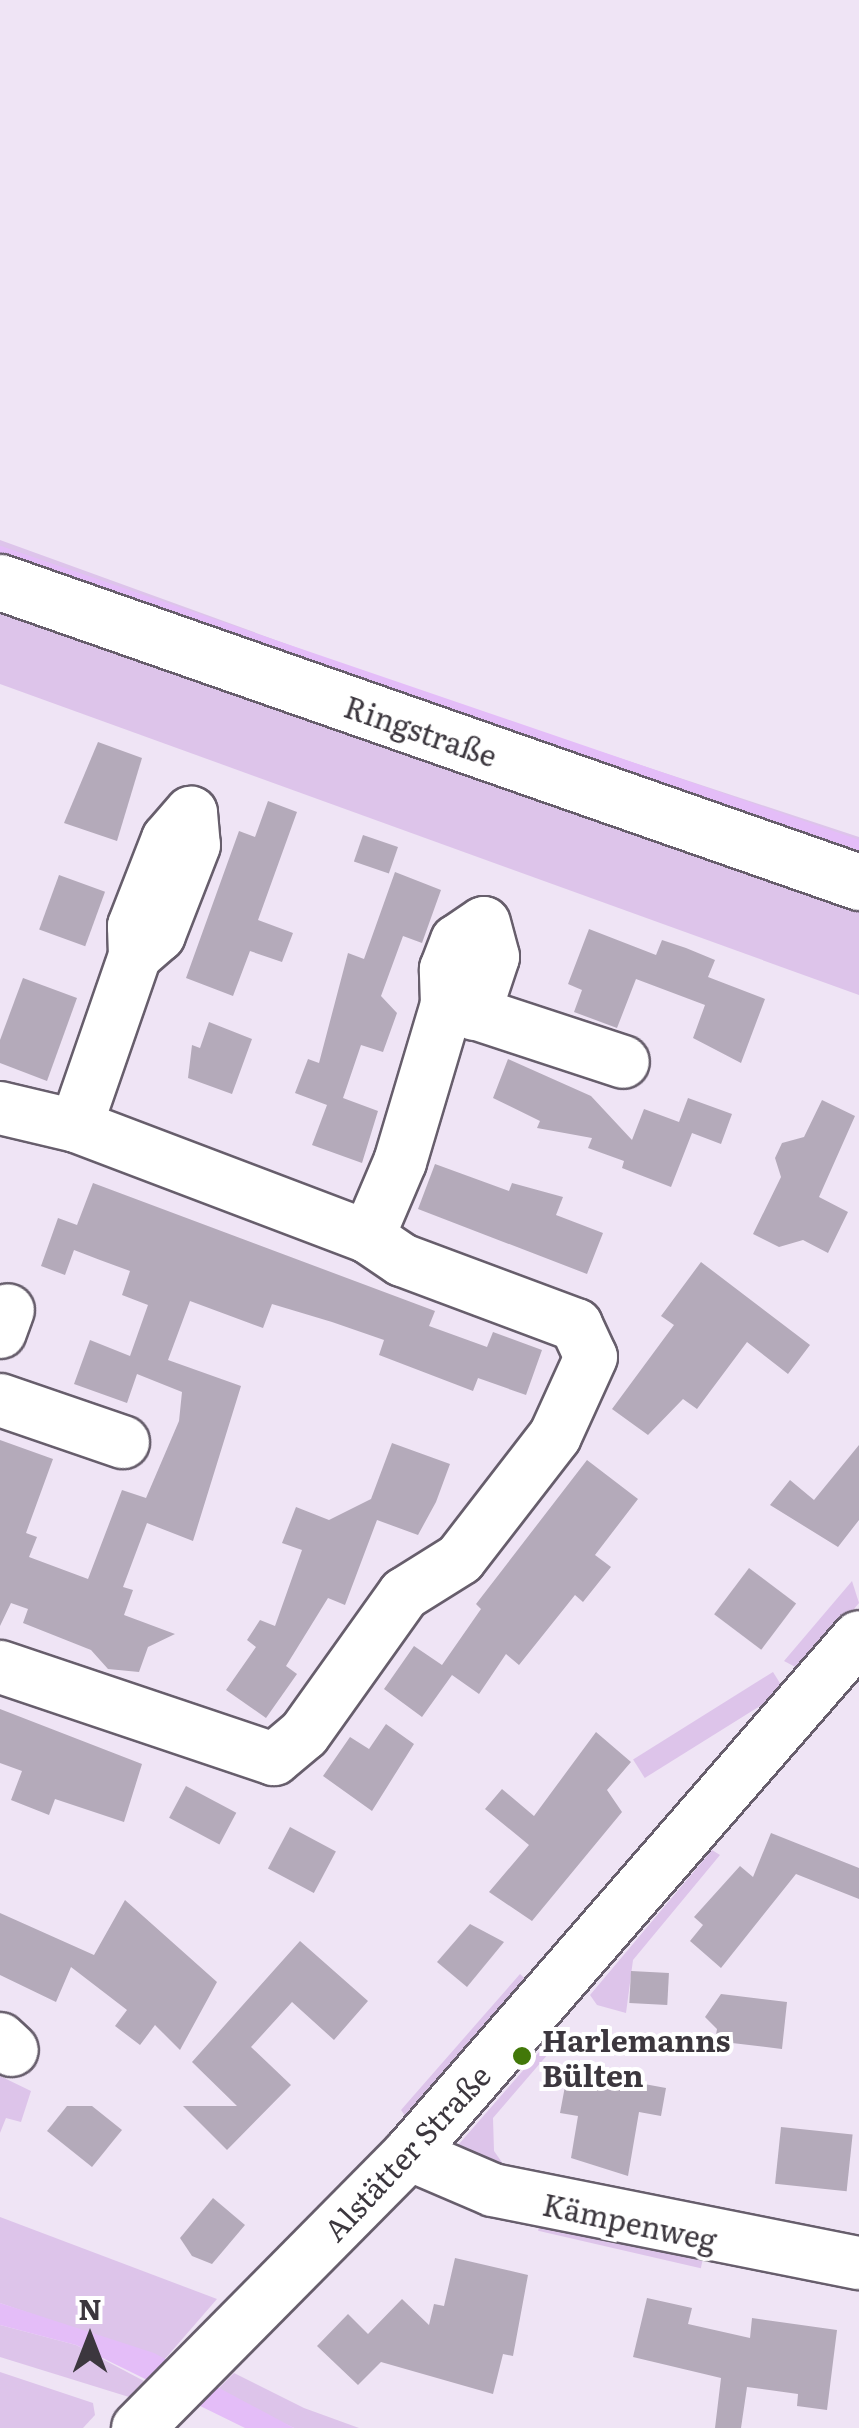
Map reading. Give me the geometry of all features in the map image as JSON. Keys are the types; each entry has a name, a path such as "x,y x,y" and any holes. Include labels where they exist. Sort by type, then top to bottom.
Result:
{"main road":[{"name":"Ringstraße","path":"0,582 854,878"}],"street":[{"path":"76,1126 135,956"},
{"path":"368,1236 460,1009 623,1062"},
{"path":"0,1108 76,1126 368,1236 402,1260 576,1326 591,1357 555,1436 460,1559 404,1594 304,1734 274,1758 0,1667"},
{"path":"0,1400 122,1442"},
{"name":"Alstätter Straße","path":"145,2420 409,2154 859,1637"},
{"name":"Kämpenweg","path":"409,2154 493,2190 859,2264"}],"shaded area":[{"path":"0,540 419,692 859,837 859,862 0,563"},
{"path":"0,609 859,909 859,995 0,684"},
{"path":"852,1581 859,1603 803,1671 784,1661"},
{"path":"773,1672 785,1691 645,1778 633,1759"},
{"path":"712,1850 720,1855 633,1960 626,2013 597,2005 590,1995"},
{"path":"520,1974 534,1987 408,2120 401,2110"},
{"path":"554,2035 561,2039 493,2118 494,2151 513,2178 458,2155 459,2144"},
{"path":"0,2076 31,2091 21,2122 6,2118 0,2133"},
{"path":"0,2217 217,2299 164,2360 0,2303"},
{"path":"541,2218 704,2256 701,2268 538,2231"},
{"path":"0,2303 154,2353 294,2428 245,2428 76,2345 0,2325"},
{"path":"0,2325 76,2345 144,2381 129,2397 0,2357"},
{"path":"0,2372 93,2403 95,2415 83,2428 0,2428"},
{"path":"234,2373 304,2408 359,2428 294,2428 216,2391"}],"building":[{"path":"98,742 142,758 117,841 64,823"},
{"path":"268,801 297,812 258,920 293,933 282,962 250,951 233,996 186,978 239,831 255,837"},
{"path":"363,835 398,847 389,874 354,861"},
{"path":"395,872 441,890 422,943 403,936 381,996 397,1013 383,1052 361,1045 343,1098 378,1111 362,1163 312,1145 327,1105 295,1093 308,1059 319,1063 348,953 364,959"},
{"path":"59,875 105,892 85,946 39,930"},
{"path":"589,929 656,955 662,940 686,948 715,960 708,977 765,999 741,1063 693,1038 705,1005 636,979 617,1028 574,1012 582,990 568,984"},
{"path":"23,978 77,998 47,1081 0,1063 0,1040"},
{"path":"209,1022 252,1039 232,1094 188,1078 192,1045 200,1048"},
{"path":"508,1059 591,1096 632,1140 644,1109 679,1122 688,1098 732,1114 721,1144 692,1133 671,1187 622,1168 624,1161 588,1148 592,1138 537,1128 540,1121 493,1098"},
{"path":"822,1100 855,1116 819,1197 848,1212 828,1253 803,1240 779,1247 753,1234 781,1177 775,1158 782,1143 804,1137"},
{"path":"435,1164 509,1191 512,1183 563,1197 556,1215 603,1233 587,1274 418,1209"},
{"path":"93,1183 435,1311 429,1326 487,1347 493,1332 542,1350 526,1395 478,1378 473,1391 379,1355 384,1340 332,1322 272,1304 263,1328 190,1301 168,1360 241,1386 193,1541 147,1523 123,1587 133,1590 124,1615 175,1634 148,1647 139,1672 108,1669 91,1650 23,1623 28,1609 11,1603 0,1626 0,1440 53,1459 26,1533 37,1537 29,1557 88,1579 122,1490 146,1498 179,1421 182,1392 137,1374 127,1403 74,1384 90,1340 130,1356 148,1305 122,1295 130,1271 74,1250 65,1275 41,1266 58,1218 77,1225"},
{"path":"701,1262 810,1345 788,1374 747,1342 697,1409 683,1399 648,1435 612,1409 674,1325 661,1316"},
{"path":"392,1443 450,1464 436,1502 418,1535 377,1520 345,1605 328,1598 286,1666 297,1674 266,1718 226,1690 256,1647 247,1640 260,1620 275,1626 302,1550 282,1543 296,1507 329,1520 371,1499"},
{"path":"859,1445 859,1520 838,1547 770,1505 790,1480 814,1500"},
{"path":"587,1460 638,1499 595,1555 611,1567 583,1602 575,1595 519,1665 506,1654 479,1694 452,1675 422,1717 384,1689 414,1646 442,1665 481,1609 476,1604"},
{"path":"749,1568 796,1604 761,1650 714,1614"},
{"path":"0,1709 142,1764 124,1822 55,1799 49,1815 11,1800 22,1771 0,1763"},
{"path":"386,1724 414,1744 372,1811 323,1776 350,1737 369,1749"},
{"path":"596,1732 631,1762 607,1790 622,1812 532,1921 489,1892 529,1845 485,1809 502,1789 534,1816"},
{"path":"186,1786 236,1813 219,1845 169,1818"},
{"path":"290,1827 336,1851 314,1893 268,1868"},
{"path":"771,1833 859,1868 859,1899 796,1874 721,1968 690,1941 703,1925 694,1917 740,1866 753,1877"},
{"path":"125,1900 217,1982 180,2050 155,2025 140,2045 115,2026 127,2010 71,1967 56,2002 0,1975 0,1913 94,1955"},
{"path":"470,1924 504,1942 467,1987 437,1962"},
{"path":"300,1941 368,2001 334,2040 292,2002 251,2047 291,2085 227,2150 183,2106 237,2106 192,2062"},
{"path":"631,1971 669,1973 667,2005 629,2003"},
{"path":"721,1994 787,2002 782,2049 715,2041 717,2029 705,2017"},
{"path":"568,2070 666,2088 661,2116 639,2112 628,2176 571,2158 578,2116 560,2113"},
{"path":"67,2106 92,2106 122,2130 92,2167 47,2131"},
{"path":"781,2127 853,2135 847,2191 775,2184"},
{"path":"213,2198 245,2225 212,2264 192,2256 180,2238"},
{"path":"455,2258 528,2275 513,2356 503,2354 493,2394 381,2362 358,2385 317,2346 348,2314 368,2334 402,2299 429,2325 434,2304 444,2306"},
{"path":"647,2298 692,2308 688,2324 750,2338 752,2318 837,2330 827,2410 797,2406 798,2394 747,2387 741,2428 715,2428 721,2378 633,2357"}],"waterway":[{"path":"0,551 859,845"}],"place":[{"name":"Harlemanns Bülten","path":"522,2056"}]}
